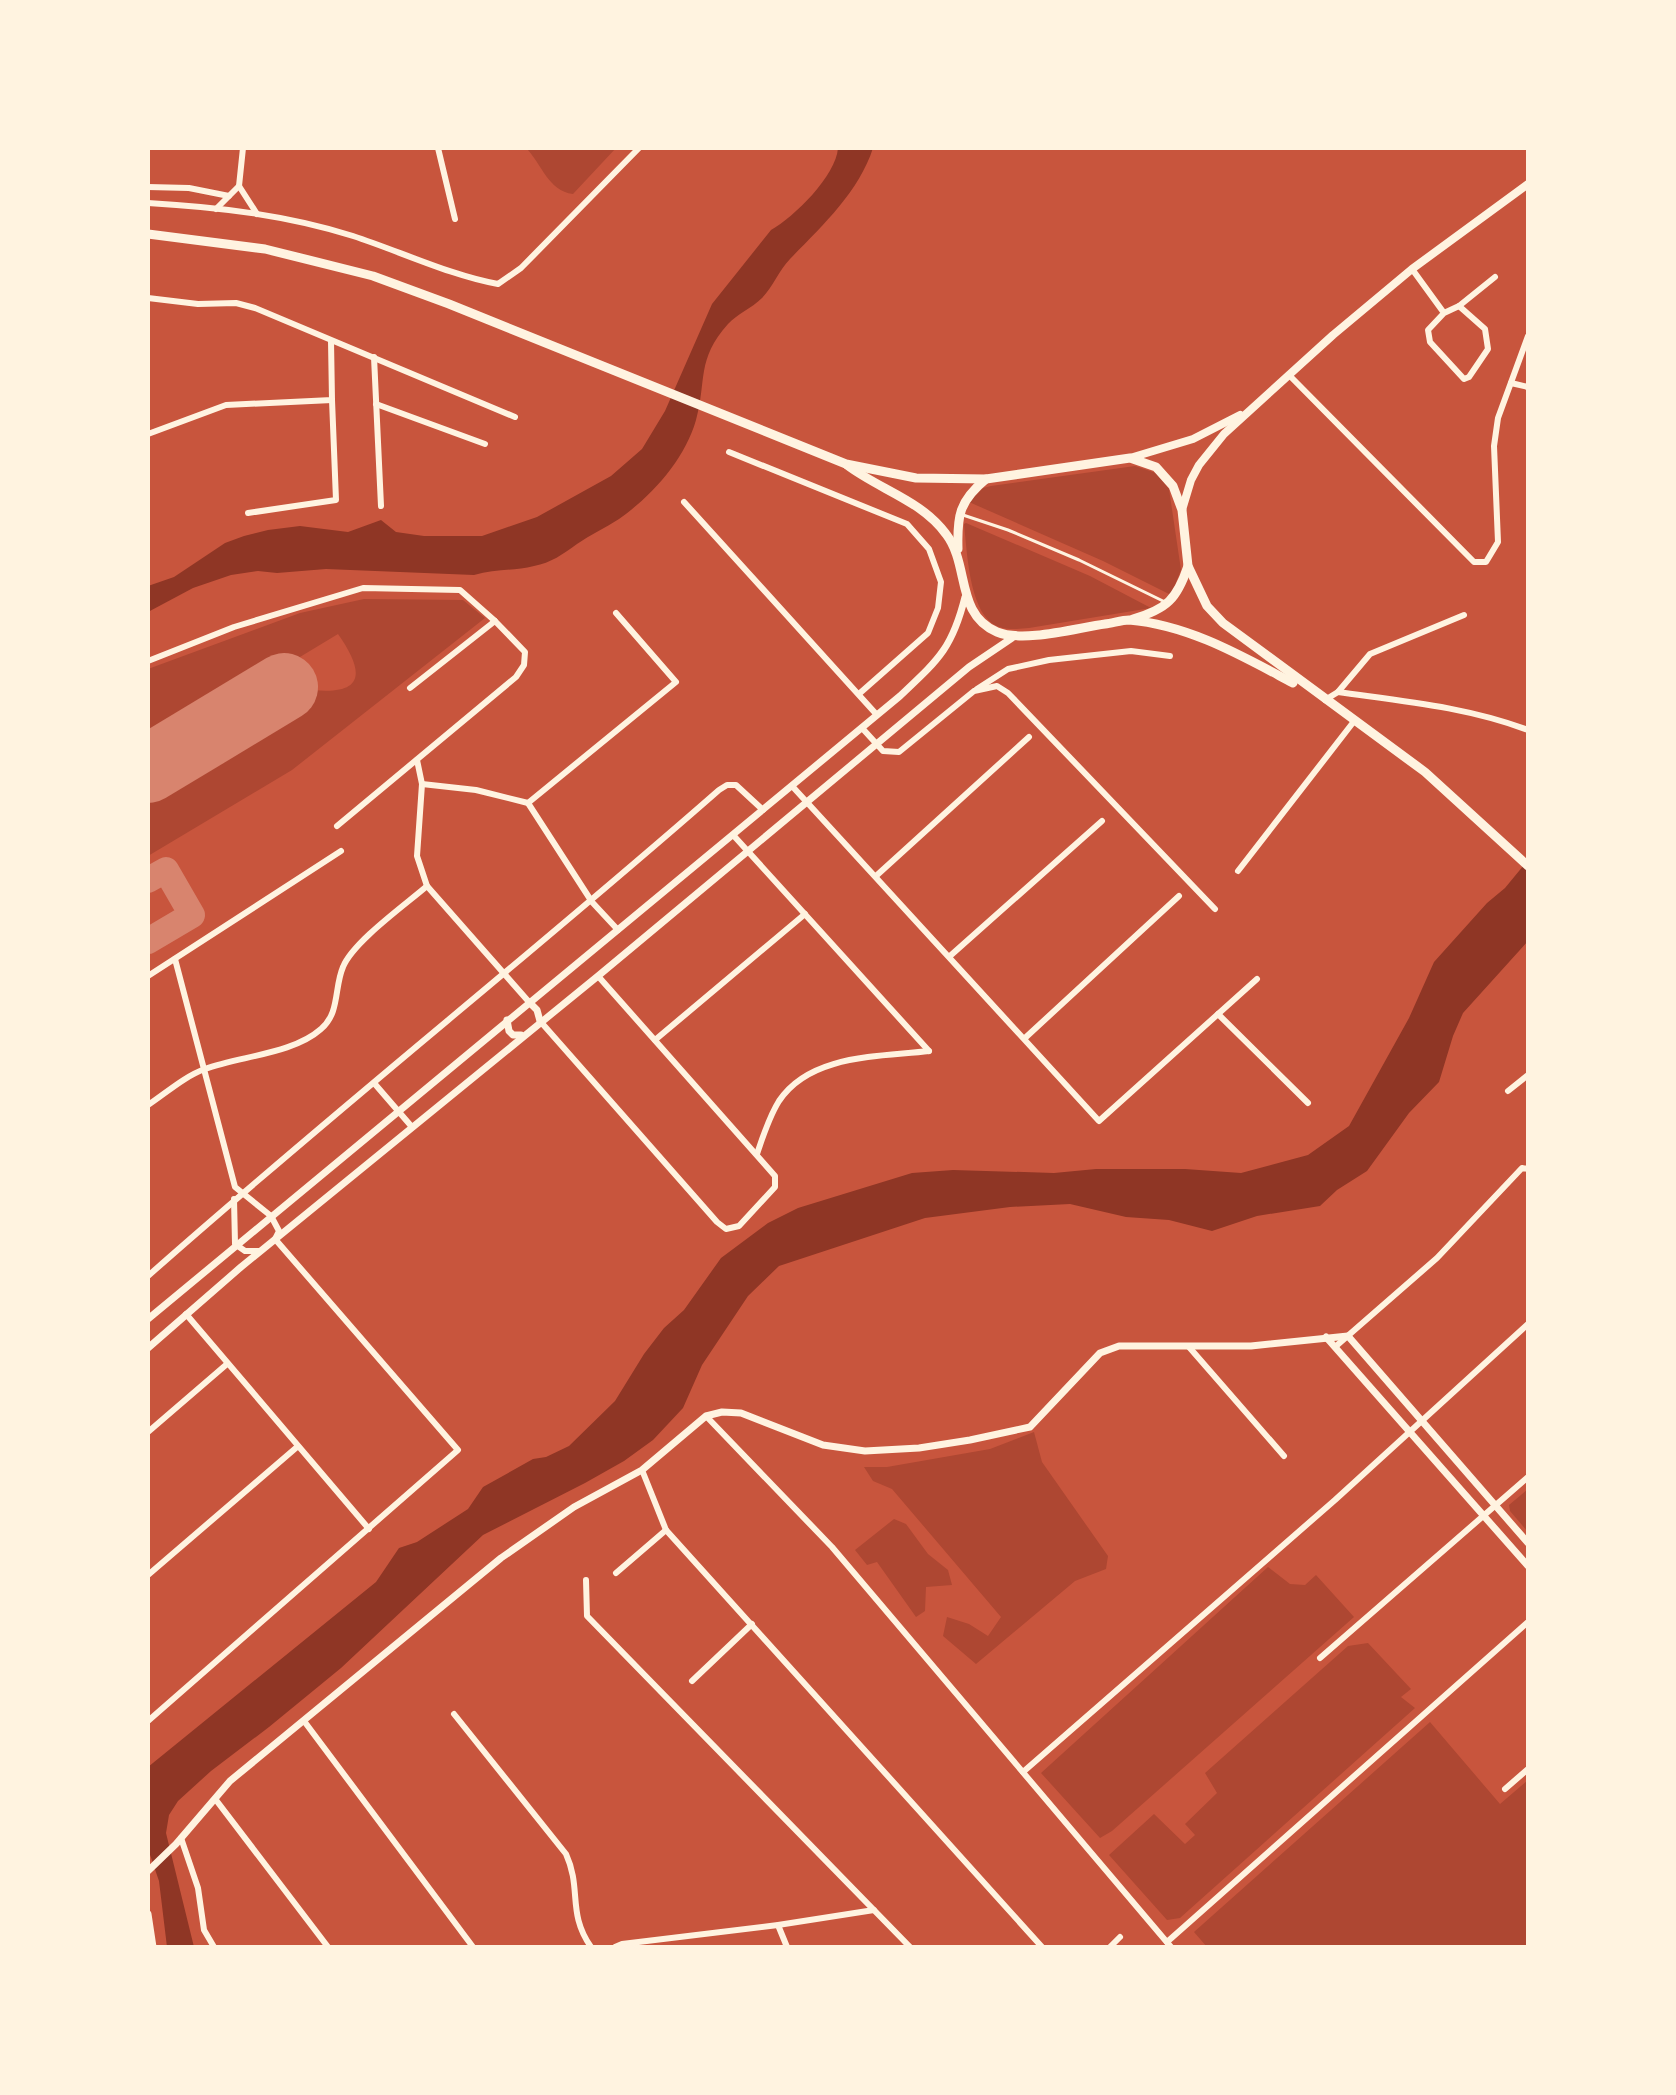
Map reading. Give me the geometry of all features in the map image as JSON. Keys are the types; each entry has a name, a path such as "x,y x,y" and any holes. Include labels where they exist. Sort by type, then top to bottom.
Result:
{"highway":[{"path":"148,234 241,245 342,267 414,291 846,464 924,511 948,536 958,552"},
{"path":"846,464 916,478 986,479 1130,458 1156,467 1173,486 1182,510 1188,566 1207,606 1223,623 1425,772 1528,866"},
{"path":"986,479 972,490 959,514 958,552 965,597 983,623 1012,638 1130,620 1155,612 1177,593 1188,566"},
{"path":"1130,620 1195,634 1240,654 1323,699"}],"main road":[{"path":"1182,510 1199,465 1224,434 1251,408 1412,269 1528,184"},
{"path":"1130,458 1193,439 1251,408"}],"street":[{"path":"243,148 239,186 257,214"},
{"path":"438,148 455,219"},
{"path":"148,203 257,214 332,230 498,284 530,260 639,148"},
{"path":"216,209 239,186"},
{"path":"148,187 189,188 229,196"},
{"path":"1412,269 1444,313"},
{"path":"1459,306 1485,329 1488,349 1469,377 1464,379 1430,342 1428,330 1444,313 1459,306 1495,277"},
{"path":"148,298 198,304 236,303 255,308 515,417"},
{"path":"1289,375 1474,562 1486,562 1498,542 1494,446 1498,418 1528,336"},
{"path":"248,513 336,500 331,341"},
{"path":"374,357 381,506"},
{"path":"1511,383 1528,387"},
{"path":"148,434 226,405 332,400"},
{"path":"376,404 485,444"},
{"path":"729,452 907,524 929,549 941,582 938,608 928,633 860,693"},
{"path":"684,502 877,715"},
{"path":"148,661 234,627 363,588 460,590 525,652 524,665 516,677 337,826"},
{"path":"148,1319 877,715 940,658 958,625 965,597"},
{"path":"528,803 676,682 616,613"},
{"path":"1323,699 1338,692 1370,654 1464,615"},
{"path":"410,688 495,621"},
{"path":"148,1348 260,1251 598,976 969,667 1012,638"},
{"path":"862,728 887,753 899,752 974,691 1008,669 1049,660 1131,651 1170,656"},
{"path":"974,691 997,686 1008,693 1215,909"},
{"path":"1338,692 1435,706 1500,719 1528,730"},
{"path":"1238,871 1355,720"},
{"path":"876,876 1029,737"},
{"path":"417,760 422,784 417,856 427,886 537,1010 540,1021 717,1222 726,1229 739,1226 775,1187 775,1176 598,976"},
{"path":"422,784 476,790 528,803 592,902 618,930"},
{"path":"148,1276 242,1193 504,972 592,902 727,785 736,785 763,810"},
{"path":"792,786 1099,1121 1257,979"},
{"path":"950,956 1102,821"},
{"path":"734,836 929,1051 826,1065 801,1078 778,1102 757,1154"},
{"path":"148,976 341,851"},
{"path":"148,1105 203,1069 290,1045 310,1038 323,1028 333,1013 343,966 360,944 427,886"},
{"path":"1025,1038 1179,896"},
{"path":"655,1040 805,914"},
{"path":"175,959 235,1187 235,1244"},
{"path":"1218,1014 1308,1103"},
{"path":"507,1020 513,1035 524,1035"},
{"path":"1508,1091 1528,1075"},
{"path":"374,1083 412,1127"},
{"path":"1335,1347 1437,1258 1525,1168 1528,1161"},
{"path":"235,1187 271,1216 279,1231 275,1239"},
{"path":"148,1721 458,1450 275,1239"},
{"path":"235,1244 245,1251 260,1251"},
{"path":"186,1314 369,1529"},
{"path":"1023,1772 1528,1324"},
{"path":"148,1879 149,1870 216,1800 230,1781 524,1540 574,1507 642,1470 706,1416 722,1412 741,1413 823,1445 865,1451 919,1448 1030,1427 1100,1353 1119,1346 1251,1346 1348,1336"},
{"path":"1348,1336 1528,1543"},
{"path":"1326,1337 1528,1566"},
{"path":"1189,1347 1284,1456"},
{"path":"148,1432 227,1364"},
{"path":"706,1416 832,1547 1169,1944 1528,1622"},
{"path":"148,1575 297,1447"},
{"path":"642,1470 666,1530 1042,1947"},
{"path":"1320,1658 1528,1477"},
{"path":"616,1573 666,1530"},
{"path":"586,1580 587,1616 910,1947"},
{"path":"692,1681 752,1624"},
{"path":"454,1714 566,1854 573,1869 576,1917 591,1947"},
{"path":"304,1721 473,1947"},
{"path":"1505,1789 1528,1769"},
{"path":"216,1800 328,1947"},
{"path":"178,1841 198,1888 204,1930 214,1947"},
{"path":"615,1947 622,1944 654,1944 874,1910"},
{"path":"148,1914 153,1947"},
{"path":"778,1925 787,1947"},
{"path":"1110,1947 1120,1937"}],"lane":[{"path":"959,514 1008,530 1079,560 1169,603"}],"shaded area":[{"path":"526,148 616,148 573,194 557,188"},
{"path":"838,148 873,148 867,164 838,208 786,263 762,298 732,320 718,337 707,360 696,420 684,449 655,488 619,519 557,558 526,568 474,575 326,569 277,573 258,571 231,575 193,588 148,612 148,586 174,577 225,543 244,536 300,526 348,532 381,520 396,532 424,536 482,536 537,517 611,476 642,449 665,411 712,304 771,230 802,206 822,183"},
{"path":"1135,466 1156,473 1169,489 1181,570 1171,595 1103,561 969,502 983,488 991,486"},
{"path":"966,523 1090,576 1151,608 1029,628 997,626 985,616 974,592 966,549"},
{"path":"364,599 463,600 485,618 292,770 148,856 148,788 313,690 343,689 355,678 355,669 353,659 338,634 148,749 148,669 300,613"},
{"path":"1528,860 1528,941 1463,1013 1439,1082 1409,1113 1367,1171 1337,1190 1320,1206 1257,1216 1212,1231 1169,1220 1126,1217 1070,1204 1010,1207 925,1218 779,1266 748,1296 702,1365 683,1408 653,1440 585,1483 483,1535 341,1668 178,1801 169,1815 166,1833 194,1947 167,1947 159,1881 148,1849 148,1767 376,1582 399,1548 417,1542 468,1509 483,1487 533,1459 546,1457 569,1446 615,1401 644,1354 664,1328 684,1310 721,1258 768,1223 798,1208 912,1173 1185,1169 1241,1173 1308,1155 1349,1126 1409,1018 1434,962"},
{"path":"1034,1432 1042,1462 1108,1556 1106,1569 1075,1581 976,1664 943,1636 947,1617 969,1624 988,1636 1001,1617 892,1489 873,1481 864,1467 887,1467 990,1449"},
{"path":"1528,1489 1528,1532 1510,1511 1509,1505"},
{"path":"894,1519 906,1524 928,1554 948,1570 952,1585 926,1587 925,1611 916,1617 877,1562 867,1565 855,1550"},
{"path":"1268,1567 1290,1584 1305,1585 1316,1575 1354,1617 1112,1831 1100,1838 1041,1773"},
{"path":"1368,1643 1411,1689 1401,1697 1415,1708 1180,1918 1167,1920 1109,1855 1154,1814 1185,1844 1195,1835 1185,1824 1217,1793 1205,1773 1348,1646"},
{"path":"1430,1722 1500,1804 1528,1780 1528,1947 1207,1947 1194,1932"}],"taxiway":[{"path":"148,880 166,870 192,915 148,941"}],"runway":[{"path":"148,769 284,687"}]}
